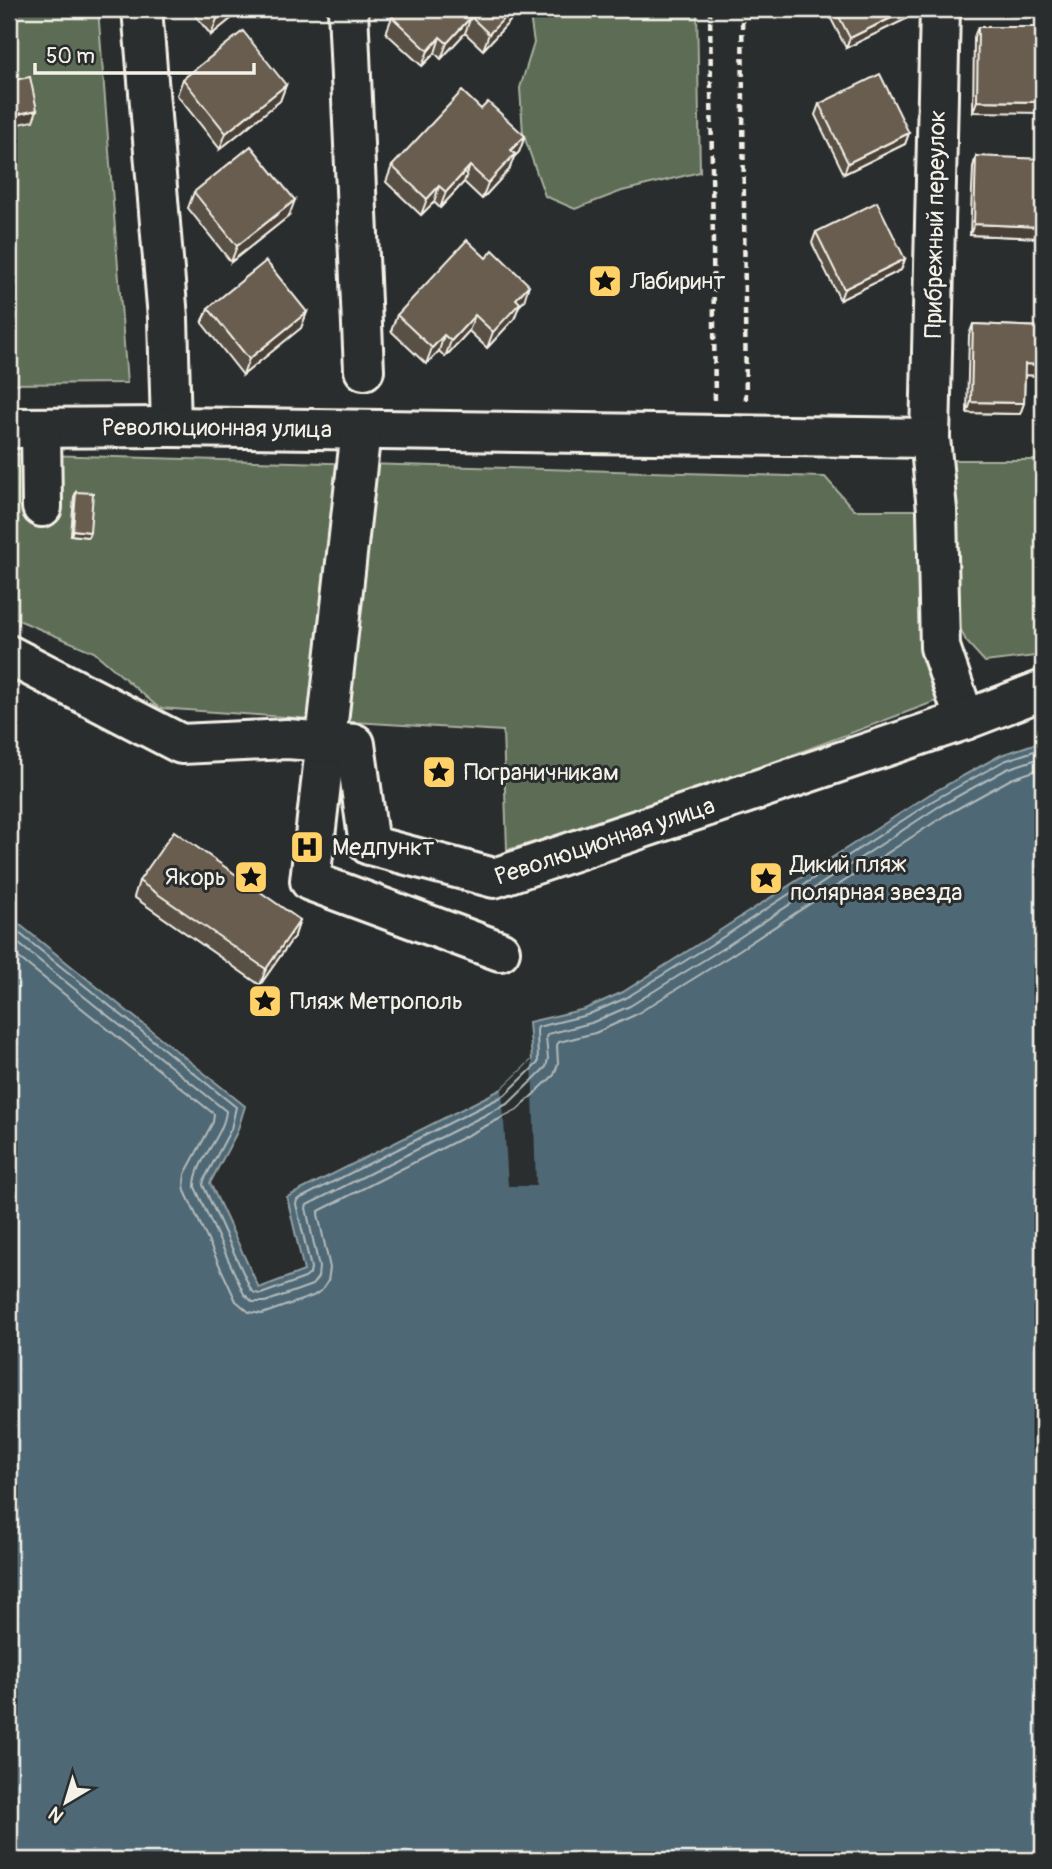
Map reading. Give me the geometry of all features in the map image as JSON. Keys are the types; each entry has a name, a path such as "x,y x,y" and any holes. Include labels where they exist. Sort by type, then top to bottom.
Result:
{"street":[{"path":"142,9 168,318 171,427"},
{"path":"348,9 364,370"},
{"name":"Прибрежный переулок","path":"940,9 930,438 937,510 940,647 962,711"},
{"name":"Революционная улица","path":"25,428 171,427 930,438"},
{"path":"25,428 42,506"},
{"path":"361,430 310,881 500,951"},
{"name":"Революционная улица","path":"9,655 181,744 287,739 355,744 369,845 494,878 962,711 1043,690"},
{"path":"962,711 1043,670"}],"path":[{"path":"710,9 715,406"},
{"path":"742,9 746,407"}],"green space":[{"path":"98,9 127,383 9,384 9,11"},
{"path":"529,9 697,9 700,172 622,191 575,209 545,196 523,133 520,88 534,43"},
{"path":"9,454 825,477 854,510 925,510 947,697 645,810 507,850 503,731 159,708 94,652 9,616"},
{"path":"946,460 1043,460 1043,655 985,662 966,641 955,617"}],"water":[{"path":"1043,741 1043,1860 9,1860 9,916 245,1106 237,1132 210,1183 259,1288 304,1271 287,1197 502,1089 532,1060 529,1022 585,1009 623,992 930,794 1001,755"}],"pier":[{"path":"532,1060 536,1186 508,1186 502,1089"}],"building":[{"path":"209,9 229,9 217,19"},
{"path":"400,9 513,9 489,34 471,17 447,43 440,37 428,51 392,17"},
{"path":"835,9 909,9 850,38"},
{"path":"978,27 1043,27 1043,102 977,101"},
{"path":"243,31 286,85 226,133 183,79"},
{"path":"880,74 909,133 848,163 819,104"},
{"path":"30,77 37,110 9,116 9,81"},
{"path":"462,91 481,109 488,102 525,136 511,150 515,154 488,183 470,166 446,192 439,186 427,199 392,166"},
{"path":"251,146 295,200 237,246 194,192"},
{"path":"976,156 1043,159 1043,227 974,224"},
{"path":"877,202 905,259 844,289 816,232"},
{"path":"467,240 486,258 493,250 529,285 516,299 520,303 493,332 475,315 451,341 444,335 432,348 397,315"},
{"path":"266,261 307,312 249,359 208,308"},
{"path":"973,324 1043,327 1043,365 1025,364 1024,403 971,402"},
{"path":"76,492 93,493 90,532 73,530"},
{"path":"174,831 300,920 266,969 139,881"}],"place":[{"name":"Лабиринт","path":"605,281"},
{"name":"Пограничникам","path":"439,772"},
{"name":"Медпункт","path":"307,847"},
{"name":"Якорь","path":"251,877"},
{"name":"Дикий пляж полярная звезда","path":"766,878"},
{"name":"Пляж Метрополь","path":"265,1001"}]}
